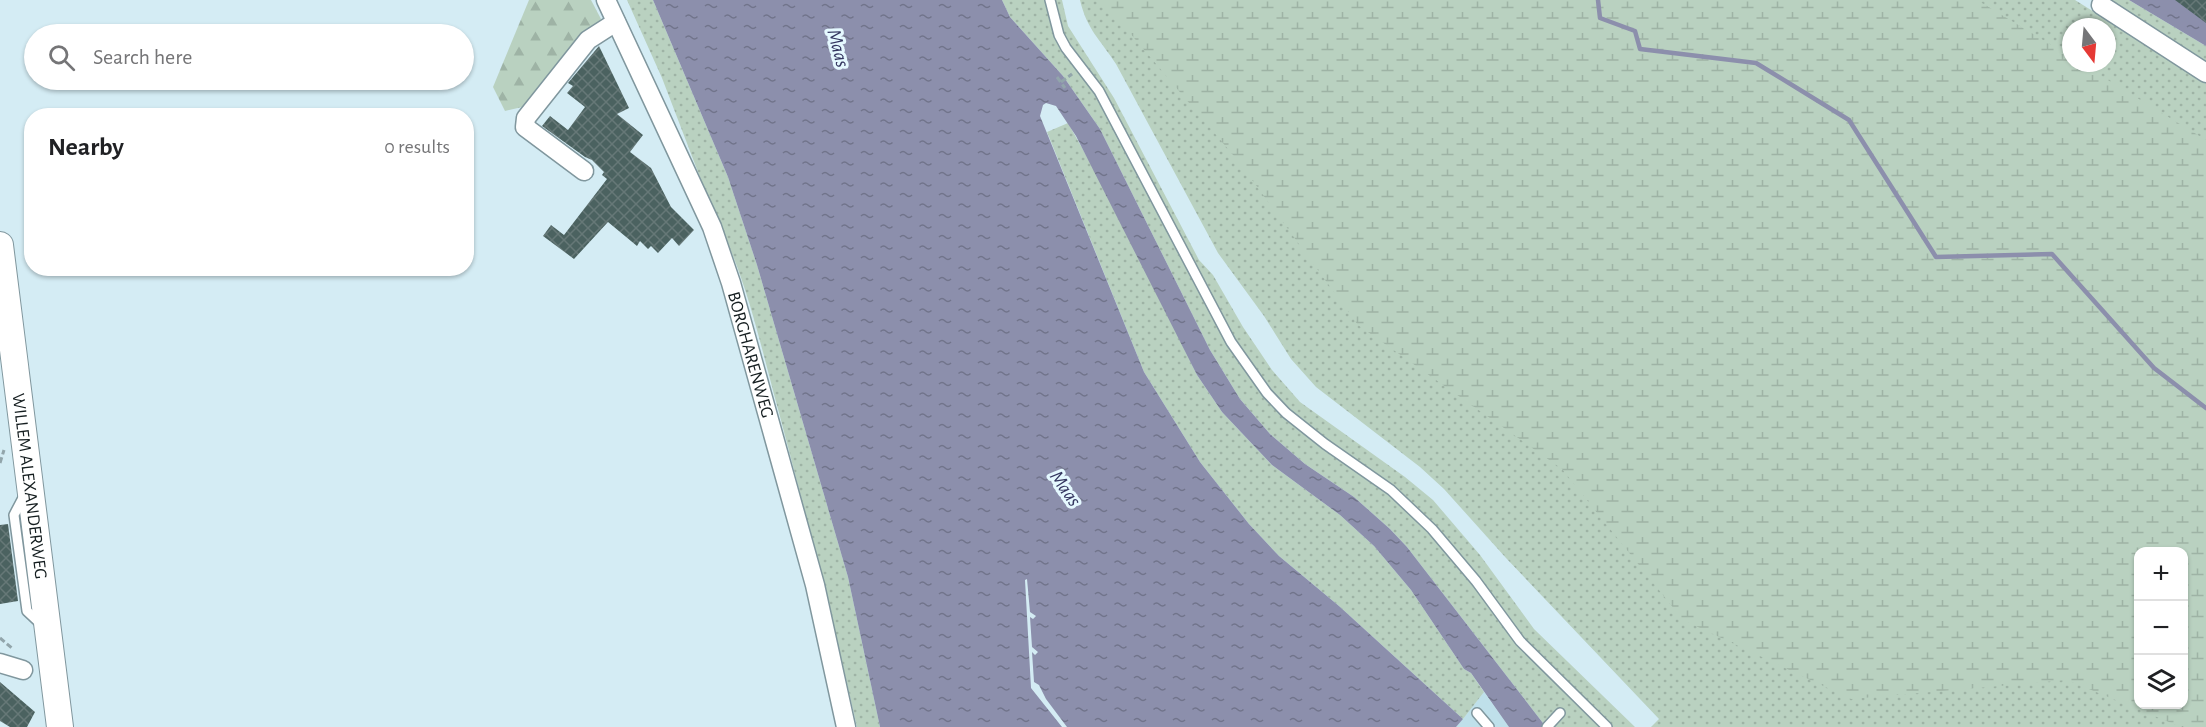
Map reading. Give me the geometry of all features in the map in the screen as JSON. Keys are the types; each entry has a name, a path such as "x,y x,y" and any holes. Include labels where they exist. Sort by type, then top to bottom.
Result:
{"street":[{"name":"BORGHARENWEG","path":"606,0 712,227 731,283 815,585 846,727"},
{"path":"2101,5 2206,73"},
{"path":"584,171 525,127 526,118 588,40 616,22"},
{"name":"WILLEM ALEXANDERWEG","path":"0,245 60,727"},
{"path":"0,663 23,670"}],"lane":[{"path":"1050,0 1059,35 1066,48 1099,91 1231,342 1267,393 1286,413 1325,444 1391,490 1432,529 1476,580 1520,640 1607,727"},
{"path":"1477,712 1489,727"},
{"path":"1547,727 1560,713"}],"path":[{"path":"1057,77 1065,88"},
{"path":"1061,82 1068,77"}],"shaded area":[{"path":"1484,692 1509,727 1456,727 1463,719"}],"green space":[{"path":"529,0 591,0 601,19 531,105 505,111 493,87"},
{"path":"627,0 653,0 728,177 757,265 848,577 880,727 857,727 809,528 744,287 662,78"},
{"path":"1002,0 1062,0 1068,26 1114,98 1199,260 1213,275 1243,327 1272,370 1300,402 1405,477 1433,500 1480,555 1534,629 1635,727 1546,727 1407,547 1354,497 1305,464 1270,434 1240,399 1210,350 1100,129 1063,76 1010,17"},
{"path":"1080,0 2075,0 2104,18 2062,18 2062,72 2116,72 2116,26 2206,82 2206,727 1651,727 1659,719 1506,558 1444,489 1420,467 1316,387 1291,359 1264,316 1218,253 1116,64 1090,27"},
{"path":"1102,0 1977,0 2062,52 2062,72 2095,72 2206,140 2206,727 2181,727 2137,709 2188,709 2188,547 2134,547 2134,708 2067,680 1851,699 1683,620 1562,469 1358,325 1239,162"},
{"path":"2103,0 2129,0 2206,46 2206,67"},
{"path":"1068,123 1100,180 1197,375 1222,412 1272,465 1340,515 1374,546 1411,590 1464,669 1471,673 1484,692 1463,719 1339,606 1279,556 1249,524 1200,462 1144,372 1047,132"}],"water":[{"name":"Maas","path":"653,0 1002,0 1010,17 1063,76 1100,129 1210,350 1240,399 1270,434 1305,464 1354,497 1407,547 1546,727 1509,727 1471,673 1464,669 1411,590 1374,546 1340,515 1272,465 1222,412 1197,375 1076,136 1056,106 1046,103 1043,105 1040,116 1144,372 1200,462 1249,524 1279,556 1339,606 1463,719 1456,727 1067,727 1046,699 1039,685 1034,682 1032,652 1035,655 1038,652 1032,647 1030,617 1033,619 1036,616 1030,612 1027,579 1025,580 1031,688 1062,727 880,727 848,577 757,265 728,177"},
{"path":"2129,0 2206,0 2206,46"}],"building":[{"path":"2175,0 2206,0 2206,23"},
{"path":"599,46 629,108 617,114 643,135 630,152 651,168 671,207 694,230 679,246 672,238 658,253 651,246 648,249 640,241 637,246 608,222 574,259 543,236 551,225 564,235 607,179 602,175 604,172 592,160 542,126 550,116 568,130 585,107 567,93 573,86 568,83"},
{"path":"8,524 18,601 0,604 0,525"},
{"path":"0,682 35,712 27,727 10,727 0,721"}],"waterway":[{"path":"1598,0 1600,18 1635,31 1640,49 1756,63 1849,120 1936,257 2052,254 2154,368 2206,408"}]}
